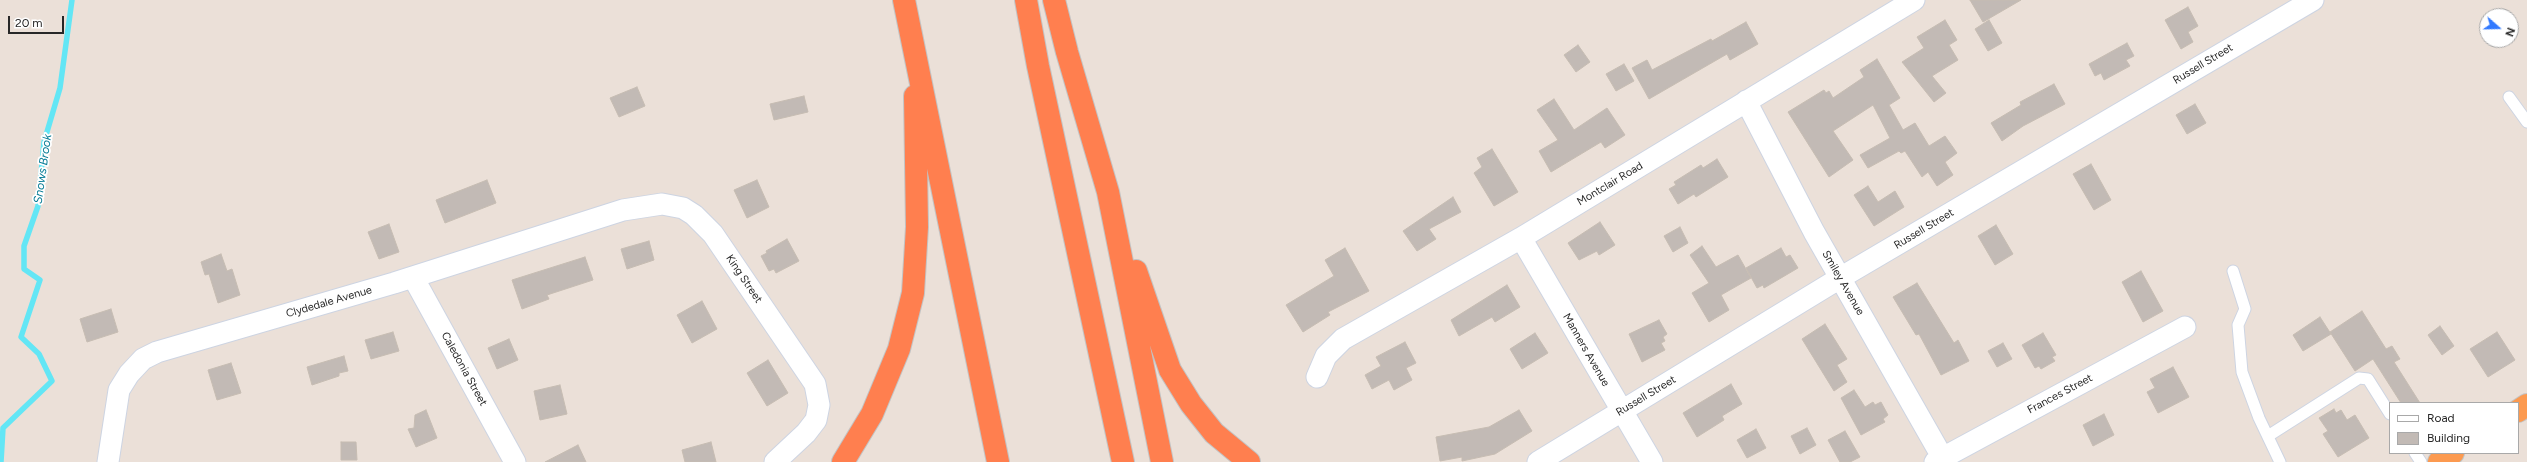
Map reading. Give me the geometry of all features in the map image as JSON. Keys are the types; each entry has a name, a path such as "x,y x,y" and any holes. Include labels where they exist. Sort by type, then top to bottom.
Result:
{"highway":[{"path":"904,0 914,43 960,280 998,462"},
{"path":"1026,0 1040,73 1123,462"},
{"path":"1054,0 1066,52 1108,192 1170,370 1191,404 1214,433 1249,462"},
{"path":"842,462 872,414 899,349 913,293 917,227 914,43"},
{"path":"1108,192 1162,462"},
{"path":"2439,462 2451,454"}],"street":[{"name":"Montclair Road","path":"1317,377 1326,356 1343,339 1521,238 1914,0"},
{"name":"Russell Street","path":"1538,462 1840,278 2312,0"},
{"name":"Smiley Avenue","path":"1746,101 1840,278 1941,461"},
{"name":"King Street","path":"623,210 652,205 673,205 694,215 713,234 810,376 818,396 818,413 806,434 775,462"},
{"name":"Clydedale Avenue","path":"108,462 119,390 129,374 143,358 157,352 413,277 623,210"},
{"name":"Manners Avenue","path":"1521,238 1652,462"},
{"name":"Caledonia Street","path":"413,277 515,462"},
{"name":"Frances Street","path":"1941,461 2185,327"}],"lane":[{"path":"2509,97 2527,122"},
{"path":"2233,271 2245,308 2238,325 2242,372 2280,462"},
{"path":"2268,436 2359,378 2368,380 2389,412"}],"building":[{"path":"1970,0 2021,0 1983,22"},
{"path":"2188,7 2198,26 2188,32 2193,42 2181,49 2165,20"},
{"path":"1945,20 1957,40 1949,45 1958,60 1932,76 1946,93 1934,102 1902,62 1924,48 1917,37"},
{"path":"1989,20 2002,43 1988,51 1975,29"},
{"path":"1746,22 1758,44 1730,60 1727,54 1649,99 1632,68 1647,60 1652,70 1711,39 1712,41"},
{"path":"2127,43 2134,56 2126,60 2130,66 2104,80 2101,73 2095,76 2089,64"},
{"path":"1578,45 1590,62 1576,72 1564,55"},
{"path":"1877,59 1900,98 1889,105 1903,130 1915,123 1929,146 1945,136 1957,153 1945,162 1953,175 1937,186 1928,172 1922,177 1905,151 1901,153 1899,151 1868,168 1860,155 1890,138 1873,105 1833,131 1853,160 1829,177 1788,112 1824,90 1826,93 1829,91 1833,98 1864,77 1860,70"},
{"path":"1624,64 1634,81 1616,91 1606,74"},
{"path":"2054,84 2065,104 2023,126 2002,141 1991,123 2021,105 2020,102"},
{"path":"637,87 645,106 619,117 610,98"},
{"path":"804,96 808,112 774,120 770,104"},
{"path":"1554,99 1574,130 1607,108 1625,135 1605,148 1601,142 1551,172 1539,151 1558,140 1537,110"},
{"path":"2195,104 2206,123 2187,134 2176,115"},
{"path":"1492,149 1518,192 1494,206 1474,173 1482,167 1477,158"},
{"path":"1717,159 1728,177 1696,197 1694,194 1678,204 1669,189 1676,185 1674,182 1701,165 1703,168"},
{"path":"2091,164 2111,200 2094,210 2073,174"},
{"path":"487,180 496,203 445,223 436,200"},
{"path":"757,180 769,207 747,218 734,190"},
{"path":"1868,186 1878,202 1895,191 1904,207 1874,226 1854,195"},
{"path":"1453,197 1461,212 1429,229 1436,239 1417,251 1403,231"},
{"path":"1600,222 1615,245 1599,255 1597,251 1579,260 1568,243"},
{"path":"389,224 399,252 379,259 368,232"},
{"path":"1996,225 2013,254 1995,265 1978,236"},
{"path":"1680,227 1688,243 1673,252 1664,236"},
{"path":"787,239 799,261 776,273 774,269 769,271 761,256 767,253 766,251"},
{"path":"649,241 654,260 627,269 621,249"},
{"path":"1702,246 1716,267 1738,255 1751,278 1721,295 1729,310 1709,322 1692,293 1709,283 1690,255"},
{"path":"1345,248 1369,291 1328,312 1330,315 1303,332 1286,305 1334,276 1325,260"},
{"path":"1781,248 1786,257 1790,255 1798,268 1764,288 1763,285 1757,288 1746,268"},
{"path":"221,254 227,271 232,269 240,295 218,303 209,274 205,275 201,262"},
{"path":"585,257 593,280 547,295 549,299 522,309 512,280"},
{"path":"2141,271 2163,311 2143,322 2122,282"},
{"path":"1917,283 1954,343 1958,340 1969,361 1941,375 1919,334 1916,335 1893,297"},
{"path":"1507,285 1520,307 1495,322 1492,317 1459,336 1451,320"},
{"path":"702,301 717,329 692,343 677,315"},
{"path":"111,309 118,332 87,342 80,319"},
{"path":"2362,311 2386,349 2392,346 2400,359 2394,362 2419,402 2400,402 2373,359 2355,371 2330,332"},
{"path":"2320,317 2331,334 2303,351 2293,335"},
{"path":"1659,320 1667,334 1663,337 1665,341 1661,343 1665,350 1642,362 1629,334"},
{"path":"1825,324 1847,359 1837,365 1847,382 1834,391 1802,339"},
{"path":"2440,326 2454,346 2442,355 2428,335"},
{"path":"393,332 399,351 371,359 365,340"},
{"path":"2497,332 2515,360 2488,377 2470,349"},
{"path":"1535,333 1548,353 1522,369 1510,349"},
{"path":"2043,333 2056,355 2052,357 2055,361 2041,369 2039,366 2035,368 2022,345"},
{"path":"509,339 518,360 497,369 488,348"},
{"path":"1405,342 1416,363 1406,368 1412,380 1394,390 1389,380 1372,389 1365,375 1381,366 1376,357"},
{"path":"2003,343 2012,359 1997,367 1988,351"},
{"path":"344,356 348,371 339,373 339,376 312,385 307,367"},
{"path":"768,360 788,393 767,406 747,373"},
{"path":"231,363 241,393 217,400 208,370"},
{"path":"2173,367 2189,397 2158,413 2147,392 2155,388 2150,379"},
{"path":"1731,384 1742,404 1722,416 1724,420 1697,437 1683,413"},
{"path":"560,385 567,414 540,420 534,391"},
{"path":"1854,390 1865,407 1873,402 1875,405 1881,402 1888,415 1883,419 1885,422 1861,435 1841,398"},
{"path":"2334,409 2336,413 2341,410 2347,420 2355,415 2369,438 2338,457 2323,434 2328,431 2319,418"},
{"path":"426,410 437,438 416,447 408,429 414,428 415,415"},
{"path":"1519,410 1532,431 1495,454 1462,461 1462,457 1440,461 1436,437 1489,427"},
{"path":"2104,414 2114,435 2093,446 2083,425"},
{"path":"1807,428 1816,445 1800,454 1791,436"},
{"path":"1756,429 1766,448 1747,458 1737,440"},
{"path":"1845,431 1860,457 1850,462 1840,462 1828,440"},
{"path":"341,442 356,442 357,460 341,460"},
{"path":"711,442 716,462 685,462 682,450"},
{"path":"578,445 586,462 545,462"}],"waterway":[{"name":"Snows Brook","path":"1,462 3,428 52,381 39,354 21,337 40,280 24,269 24,246 38,206 44,142 60,88 72,0"}]}
